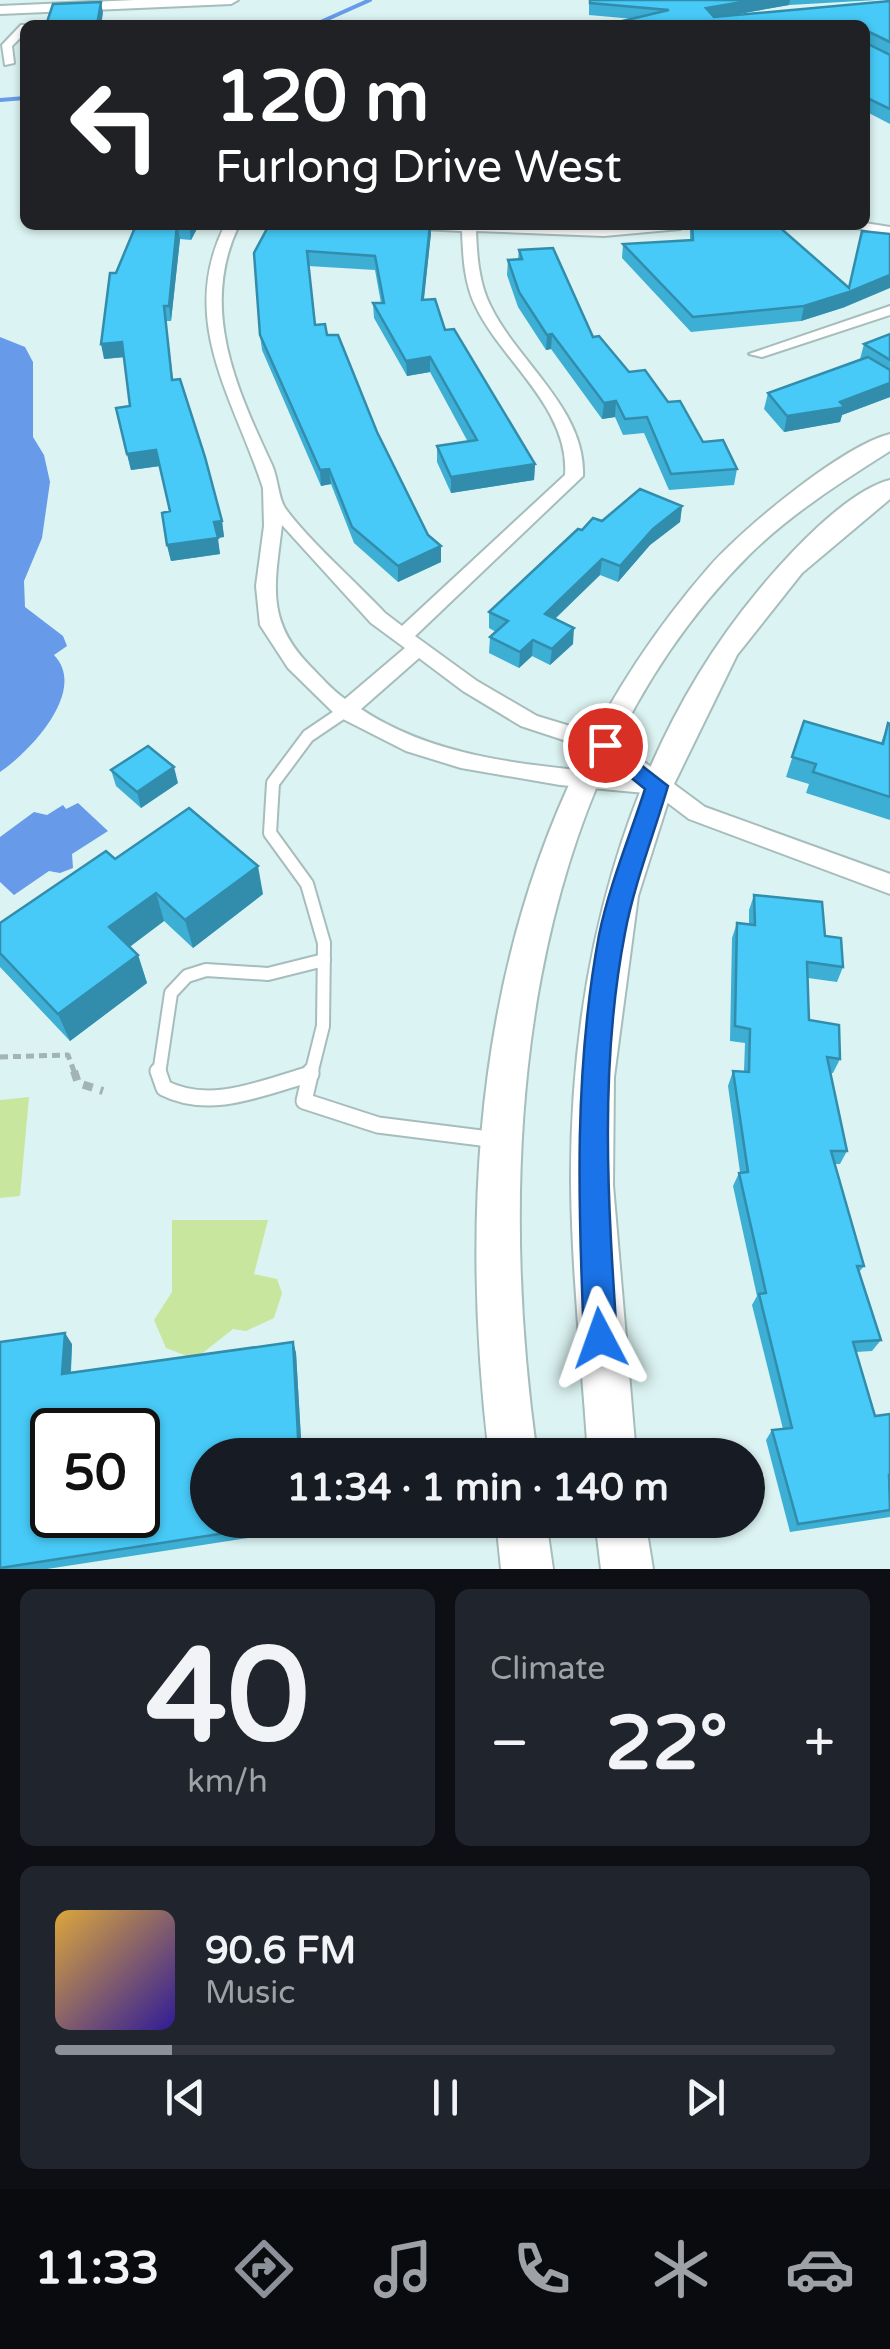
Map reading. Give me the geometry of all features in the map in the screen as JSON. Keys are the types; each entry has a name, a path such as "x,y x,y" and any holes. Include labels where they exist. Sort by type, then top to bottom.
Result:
{"main road":[{"path":"0,10 232,0"},
{"path":"511,1438 496,1291 501,1140 513,1037 544,882 620,711 660,648 738,552 823,482 890,441"},
{"path":"610,1438 595,1263 594,1077 616,914 657,786 724,650 792,567 856,510 890,488"},
{"path":"523,1538 527,1569"},
{"path":"623,1538 627,1569"}],"street":[{"path":"28,20 32,8"},
{"path":"9,63 7,44 20,32"},
{"path":"230,230 214,275 214,333 252,442 277,492 265,593 270,626 312,685 374,730 475,764 596,762 657,786"},
{"path":"345,711 574,476 578,465 566,431 484,310 470,265 469,230"},
{"path":"536,230 626,230"},
{"path":"757,354 890,310"},
{"path":"274,506 358,597 411,642 596,762 657,786 697,813 890,884"}],"lane":[{"path":"345,711 308,736 273,782 270,833 307,884 324,943 323,1026 304,1101 378,1125 501,1140"},
{"path":"311,1074 209,1098 190,1098 164,1088 157,1069 171,993 187,976 206,970 268,974 324,960"}],"path":[{"path":"0,1057 16,1058 50,1050 68,1055 78,1083 103,1091"}],"green space":[{"path":"29,1097 20,1196 0,1198 0,1100"},
{"path":"172,1220 268,1220 254,1274 277,1279 282,1293 274,1318 246,1331 233,1329 195,1359 166,1348 154,1320 172,1292"}],"water":[{"path":"0,337 25,347 33,362 33,437 44,455 50,482 42,538 24,581 25,607 63,636 67,646 54,655 63,669 64,685 51,719 26,750 0,772"},
{"path":"78,803 108,831 72,854 73,868 60,873 49,871 14,895 0,882 0,837 34,812 47,815 63,805 66,809"}],"building":[{"path":"754,0 706,8 714,17 890,1 890,42 870,32 870,20 627,20 669,10 590,3"},
{"path":"101,2 98,20 48,20 53,4"},
{"path":"870,45 890,55 890,109 870,99"},
{"path":"134,230 177,230 169,306 164,306 172,380 180,379 205,457 222,521 214,522 218,538 167,545 162,513 170,511 156,450 127,454 116,408 130,406 122,342 101,344 110,273 116,273"},
{"path":"266,230 429,230 422,300 435,299 445,330 454,329 535,464 451,477 437,446 477,440 430,357 406,361 373,303 384,303 375,256 307,251 315,325 325,324 327,335 338,335 377,432 428,535 441,546 398,566 352,527 329,469 320,470 260,335 254,253"},
{"path":"692,230 783,230 849,288 862,231 890,234 890,275 804,306 693,317 623,244 693,240"},
{"path":"553,248 593,337 599,336 629,372 645,370 668,402 680,401 703,442 723,440 737,469 671,474 647,417 625,419 616,401 604,403 552,334 547,335 519,292 508,260 522,259 519,250"},
{"path":"890,334 890,360 864,344"},
{"path":"868,357 890,370 890,383 840,402 845,407 787,416 768,393"},
{"path":"640,489 682,506 653,529 620,566 602,559 545,614 574,628 552,649 533,640 520,652 490,637 508,621 489,612 578,529 582,530 593,518 602,521"},
{"path":"804,721 883,744 890,724 890,797 813,772 816,764 792,757"},
{"path":"148,746 174,767 137,792 111,770"},
{"path":"189,808 258,866 185,920 156,893 109,927 138,955 58,1014 0,953 0,923 106,851 115,859"},
{"path":"754,895 822,902 825,936 841,938 843,967 807,962 809,1020 839,1025 840,1059 827,1057 847,1151 831,1151 864,1266 857,1266 881,1340 853,1342 875,1416 890,1414 890,1510 798,1524 772,1430 792,1428 759,1294 766,1293 739,1173 748,1172 733,1071 749,1072 750,1029 735,1026 737,923 755,925"},
{"path":"65,1333 62,1374 293,1342 298,1438 190,1438 193,1538 0,1568 0,1342"}],"waterway":[{"path":"325,20 370,0"},
{"path":"0,100 20,98"}],"route":[{"path":"600,1338 592,1185 594,1077 612,932 657,786 605,745"}]}
